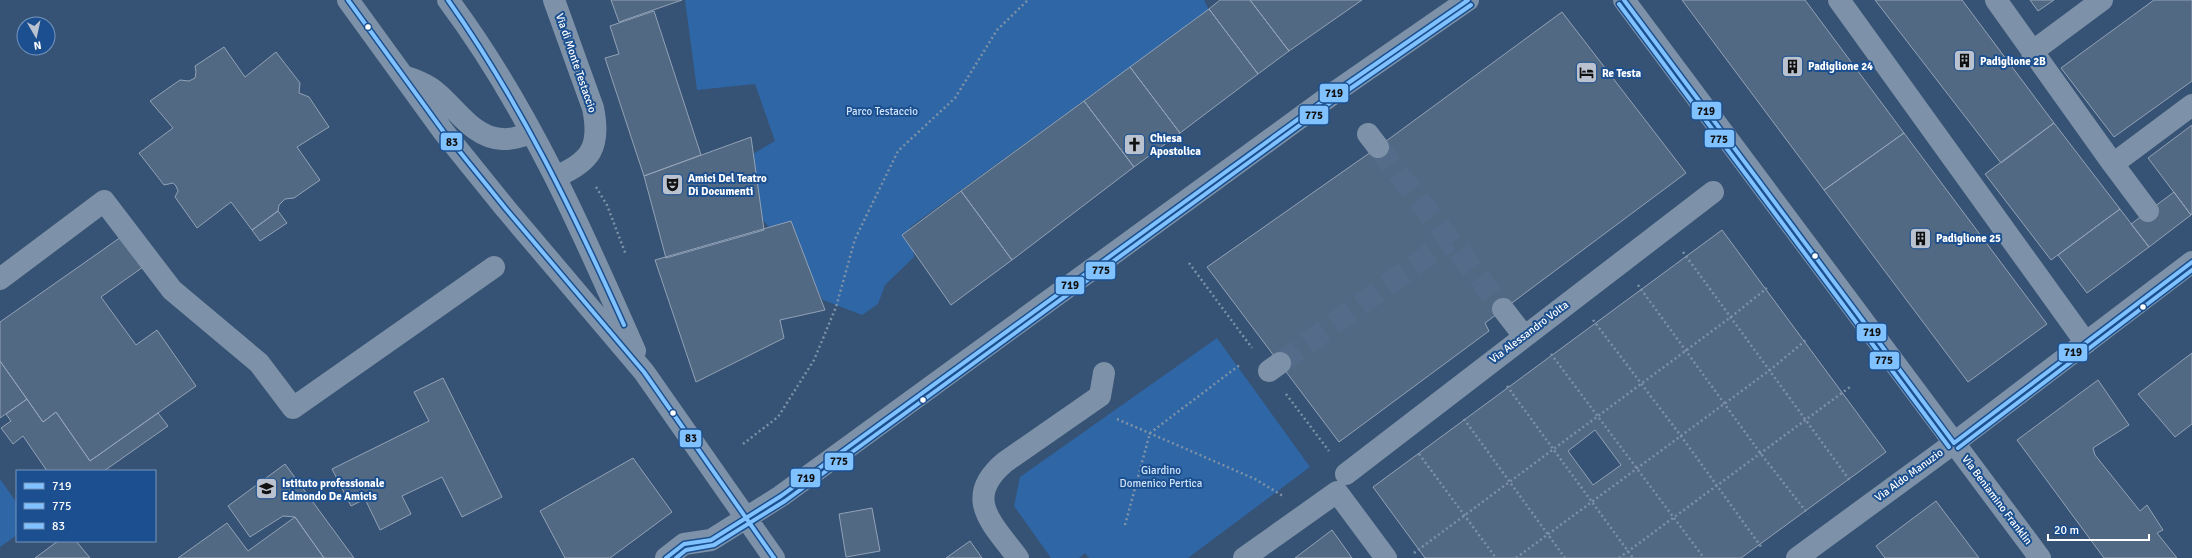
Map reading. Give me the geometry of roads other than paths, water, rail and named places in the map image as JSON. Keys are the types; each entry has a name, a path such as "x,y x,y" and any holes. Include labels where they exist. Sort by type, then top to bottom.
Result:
{"street":[{"path":"348,0 402,75 506,210 644,372 774,558"},
{"path":"448,0 480,46 532,133 578,221 644,372"},
{"name":"Via di Monte Testaccio","path":"554,0 593,108 596,125 595,142 591,154 572,170 555,177"},
{"path":"666,558 684,544 707,549 746,518 781,496 1332,95 1468,0"},
{"name":"Via Beniamino Franklin","path":"1624,0 2040,558"},
{"path":"1839,0 2086,343"},
{"path":"1996,0 2148,211"},
{"path":"2032,52 2102,0"},
{"path":"402,75 425,84 436,91 468,124 489,137 502,139 532,133"},
{"path":"2113,164 2192,105"},
{"name":"Via Alessandro Volta","path":"1244,558 1341,483 1401,431 1713,192"},
{"path":"0,279 104,201 172,290 259,363 293,408 494,267"},
{"name":"Via Aldo Manuzio","path":"1797,558 1954,443 2192,262"},
{"path":"1503,309 1528,333"},
{"path":"1018,558 987,517 983,495 986,482 1005,462 1100,396 1104,372"},
{"path":"1341,483 1386,558"}],"tunnel":[{"path":"1378,147 1503,309"},
{"path":"1280,363 1449,240"}],"place":[{"name":"Padiglione 2B","path":"1965,61"},
{"name":"Padiglione 24","path":"1793,66"},
{"name":"Re Testa","path":"1586,73"},
{"name":"Chiesa Apostolica","path":"1135,144"},
{"name":"Amici Del Teatro Di Documenti","path":"672,184"},
{"name":"Padiglione 25","path":"1921,238"},
{"name":"Istituto professionale Edmondo De Amicis","path":"266,489"}],"park label":[{"name":"Parco Testaccio","path":"882,111"},
{"name":"Giardino Domenico Pertica","path":"1161,476"}]}
